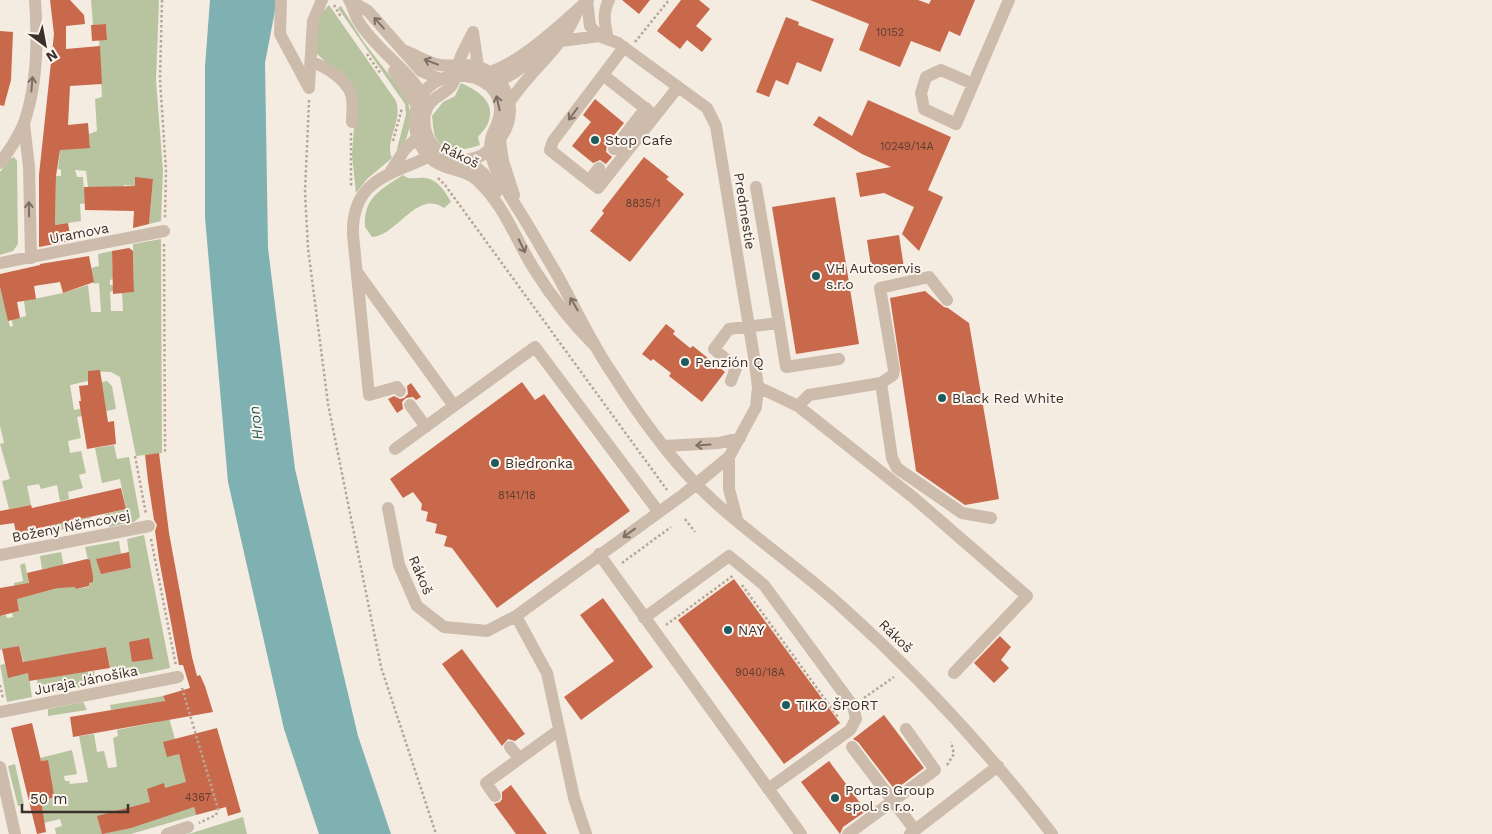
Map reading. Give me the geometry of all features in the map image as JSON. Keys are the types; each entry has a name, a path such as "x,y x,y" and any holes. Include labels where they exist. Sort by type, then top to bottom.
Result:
{"street":[{"path":"32,258 29,168 24,124 32,85 36,34 35,0"},
{"path":"281,0 280,34 309,88"},
{"path":"350,0 359,22 381,48 394,59 423,102 424,125 434,154"},
{"path":"350,0 368,11 421,71 440,79"},
{"path":"603,38 605,9 609,0"},
{"path":"972,84 941,70 926,76 921,94 924,109 956,124 1009,0"},
{"path":"309,88 313,21 328,3"},
{"path":"585,3 590,26 603,38"},
{"path":"457,69 468,75 488,76 529,61 546,45 560,26 585,3"},
{"path":"457,69 440,79 423,102 415,119 417,138 434,154 467,160 491,150 500,140 508,125 509,103 569,32 585,3"},
{"path":"423,102 450,88 473,32 499,105 498,124 490,138 491,150"},
{"path":"561,41 603,38"},
{"name":"Predmestie","path":"603,38 626,49 707,108 716,126 758,387 756,407 729,457 696,483"},
{"path":"626,49 603,75 553,141 550,150 598,188 650,112"},
{"path":"405,51 438,65 488,76 509,103"},
{"path":"311,62 319,64 346,86 352,99 352,122"},
{"path":"603,75 650,112"},
{"path":"614,150 650,112 678,87"},
{"path":"0,163 24,124"},
{"path":"391,171 406,148 417,138"},
{"name":"Rákoš","path":"500,140 503,161 512,186 516,205"},
{"name":"Rákoš","path":"491,150 505,190 516,205 579,313 596,347 626,395 664,446 696,483 840,604 895,655 998,766 1052,834"},
{"path":"400,391 397,387 369,395 353,224 354,214 360,199 376,181 391,171 434,154"},
{"name":"Rákoš","path":"434,154 447,168 460,170 476,179 498,203 536,272 579,330 596,347"},
{"name":"Rákoš","path":"467,160 484,174 495,190 498,203"},
{"path":"589,181 599,168"},
{"path":"756,187 786,367 839,359"},
{"name":"Uramova","path":"0,263 164,231"},
{"path":"357,272 454,406"},
{"path":"798,406 809,395 881,383 888,380 894,370 880,288 929,277 947,300"},
{"path":"730,381 736,368 714,349 729,329 779,323"},
{"path":"394,450 535,347 658,511"},
{"path":"881,383 892,458 897,468 962,513 991,518"},
{"path":"758,387 798,406 914,498 1027,596 954,673"},
{"path":"410,404 426,427"},
{"path":"664,446 719,443 740,438"},
{"path":"729,457 729,488 737,519"},
{"name":"Rákoš","path":"388,508 399,565 417,606 444,627 487,631 516,616 696,483"},
{"name":"Boženy Němcovej","path":"0,555 149,526"},
{"path":"599,554 801,834"},
{"path":"644,618 728,556 764,585 853,706 856,719 850,730 768,789"},
{"path":"516,616 547,672 574,798 586,834"},
{"name":"Juraja Jánošíka","path":"2,708 178,676"},
{"path":"848,834 935,770 906,729"},
{"path":"495,796 486,782 559,730"},
{"path":"510,746 520,758"},
{"path":"852,747 894,800 912,832 998,766"},
{"path":"0,767 15,834"},
{"path":"167,834 188,827"}],"path":[{"path":"162,0 160,79 166,170 164,231 165,452"},
{"path":"626,49 669,0"},
{"path":"328,3 345,22"},
{"path":"363,50 385,80"},
{"path":"309,88 305,192 308,248 328,404 382,667 436,834"},
{"path":"399,160 393,150 393,142 402,112 401,102"},
{"path":"352,122 351,185 352,191 360,199"},
{"path":"431,175 445,185 675,500"},
{"path":"135,456 178,676 218,809 216,815 210,819 188,827"},
{"path":"685,518 695,532"},
{"path":"621,564 671,527"},
{"path":"664,627 734,575 838,717"},
{"path":"858,702 894,677"},
{"path":"0,686 2,708"},
{"path":"944,768 952,760 954,754 951,742"}],"green space":[{"path":"91,0 159,0 156,80 163,171 161,221 149,224 153,179 136,178 135,186 124,185 123,188 88,187 86,171 75,170 77,177 83,177 84,189 86,189 89,203 80,204 81,221 55,225 56,176 61,176 61,170 58,169 62,133 90,148 89,134 97,131 95,99 102,97 99,40 107,39 106,24 93,25"},
{"path":"329,5 396,101 398,108 390,145 392,158 367,179 356,193 352,155 354,127 349,84 315,52 318,17"},
{"path":"341,6 363,41 406,97 410,111 408,133 398,153 397,149 406,114 405,104 338,8"},
{"path":"461,83 473,89 487,101 490,113 485,129 478,137 480,145 455,150 449,149 439,142 434,134 432,116 443,102 455,96"},
{"path":"14,157 17,161 18,244 13,251 0,255 0,172 10,159"},
{"path":"403,175 409,178 426,178 434,181 451,202 444,208 434,204 425,204 381,235 372,237 365,227 367,208 375,195"},
{"path":"161,239 162,453 136,456 120,377 111,372 88,371 88,381 70,385 74,410 105,404 101,382 107,381 112,386 116,409 77,417 81,438 68,441 70,453 81,451 86,473 79,475 83,488 68,492 69,499 60,501 57,485 41,489 39,484 27,486 31,505 9,509 2,481 10,479 0,444 4,443 0,426 0,287 10,327 13,326 11,317 15,319 26,316 24,301 63,293 88,285 91,312 101,312 99,283 94,284 91,268 99,266 98,254 112,251 113,279 110,280 110,285 114,285 113,291 110,292 111,311 123,311 122,293 134,292 133,244"},
{"path":"114,445 117,459 129,457 140,517 134,522 109,527 106,521 128,516 127,513 105,517 105,514 126,509 120,479 102,483 95,448"},
{"path":"91,517 92,523 50,532 48,526"},
{"path":"144,535 170,668 113,680 106,647 84,651 88,672 94,671 96,684 40,695 36,676 29,677 32,697 7,702 0,665 5,664 8,677 27,673 19,646 0,650 0,616 13,617 12,613 19,611 14,583 23,581 20,565 25,563 31,595 55,589 50,568 42,569 40,556 61,552 68,587 75,586 76,589 89,587 89,583 93,581 85,547 119,541 121,554 104,557 107,573 131,568 127,539"},
{"path":"163,696 196,815 131,834 56,834 55,828 62,826 60,819 35,825 33,818 40,801 52,798 48,760 41,761 40,758 72,750 77,774 64,776 65,781 69,781 70,784 88,782 79,736 94,734 97,752 104,751 108,768 117,767 113,738 118,736 117,730 158,722 155,703 111,710 110,705"},
{"path":"83,702 87,710 48,716 48,709"},
{"path":"15,764 24,805 18,806 8,766"},
{"path":"243,817 247,834 187,834 192,833"}],"water":[{"name":"Hron","path":"210,0 277,0 265,63 268,248 295,469 358,736 391,834 319,834 284,729 228,482 205,217 205,67"}],"building":[{"path":"50,0 70,0 84,15 85,24 66,26 66,49 100,46 102,84 70,86 68,125 88,123 90,148 60,150 56,176 55,225 68,223 71,241 39,247 39,175 54,34"},
{"path":"622,0 650,0 639,14"},
{"path":"681,0 699,0 710,9 696,26 712,39 702,52 687,40 680,49 657,31"},
{"path":"810,0 918,0 929,4 931,0 975,0 960,36 949,31 940,52 911,41 900,67 859,50 869,24"},
{"path":"786,17 799,22 798,25 834,39 821,72 797,62 788,85 776,80 769,97 756,92"},
{"path":"106,24 107,40 92,41 91,25"},
{"path":"0,31 13,32 11,80 4,106 0,105"},
{"path":"595,99 624,123 607,144 606,152 612,157 606,164 600,160 593,163 572,146 591,122 583,115"},
{"path":"868,100 951,137 928,190 943,197 919,251 902,234 914,207 884,193 860,197 856,173 891,167 862,154 813,125 819,116 852,136"},
{"path":"644,157 669,177 666,179 684,194 630,262 590,231 604,213 602,211"},
{"path":"135,177 153,179 149,224 133,228 134,211 85,210 84,187 135,186"},
{"path":"835,197 859,344 796,354 772,207"},
{"path":"899,235 904,268 872,273 867,240"},
{"path":"129,248 133,251 134,292 113,294 112,251"},
{"path":"89,256 94,282 63,293 60,282 34,286 36,299 17,302 20,318 8,321 0,287 0,274 40,264"},
{"path":"925,291 944,307 969,323 999,499 965,505 916,471 890,298"},
{"path":"666,324 675,331 673,334 690,348 693,346 725,372 702,402 669,376 671,373 653,359 651,361 642,354"},
{"path":"100,370 108,422 114,421 116,444 87,449 79,401 81,401 79,386 88,385 88,371"},
{"path":"522,382 535,400 544,394 630,511 497,608 452,548 444,546 447,536 435,533 437,524 426,521 428,512 421,510 422,504 413,492 403,498 390,479"},
{"path":"411,383 421,397 416,400 413,397 406,398 402,402 403,409 397,413 388,399 394,396 400,399 404,398 408,394 407,386"},
{"path":"159,453 169,533 192,657 197,676 200,675 205,686 213,712 73,737 70,717 165,701 163,696 190,688 183,665 179,665 159,559 155,531 157,525 154,520 148,481 145,455"},
{"path":"121,488 126,509 16,533 14,523 0,525 0,511 31,505 32,508"},
{"path":"129,552 131,568 101,574 96,559"},
{"path":"87,559 90,560 93,576 93,582 89,583 89,586 76,589 75,587 58,588 17,599 19,611 0,616 0,588 29,583 27,573"},
{"path":"734,579 840,723 784,764 678,620"},
{"path":"603,598 653,667 581,720 564,697 614,661 580,615"},
{"path":"1000,636 1011,647 1001,660 1009,668 994,683 974,663"},
{"path":"149,638 153,659 132,662 129,642"},
{"path":"19,646 23,662 106,647 110,668 29,681 28,673 8,678 2,649"},
{"path":"462,649 525,734 515,741 508,739 502,746 442,664"},
{"path":"884,715 924,768 895,790 858,742 853,739"},
{"path":"32,723 41,761 48,760 54,795 52,798 41,801 46,832 37,834 11,728"},
{"path":"217,728 241,812 228,816 226,807 196,815 194,807 131,828 102,834 97,816 150,802 147,789 164,783 165,788 186,782 179,754 167,757 163,742"},
{"name":"Portas Group spol. s r.o.","path":"829,761 866,811 843,827 840,834 801,782"},
{"path":"511,785 547,834 516,834 494,804 500,802 502,792"}],"place":[{"name":"Stop Cafe","path":"595,140"},
{"name":"VH Autoservis s.r.o","path":"816,276"},
{"name":"Penzión Q","path":"685,362"},
{"name":"Black Red White","path":"942,398"},
{"name":"Biedronka","path":"495,463"},
{"name":"NAY","path":"728,630"},
{"name":"TIKO ŠPORT","path":"786,705"},
{"name":"Portas Group spol. s r.o.","path":"835,798"}]}
